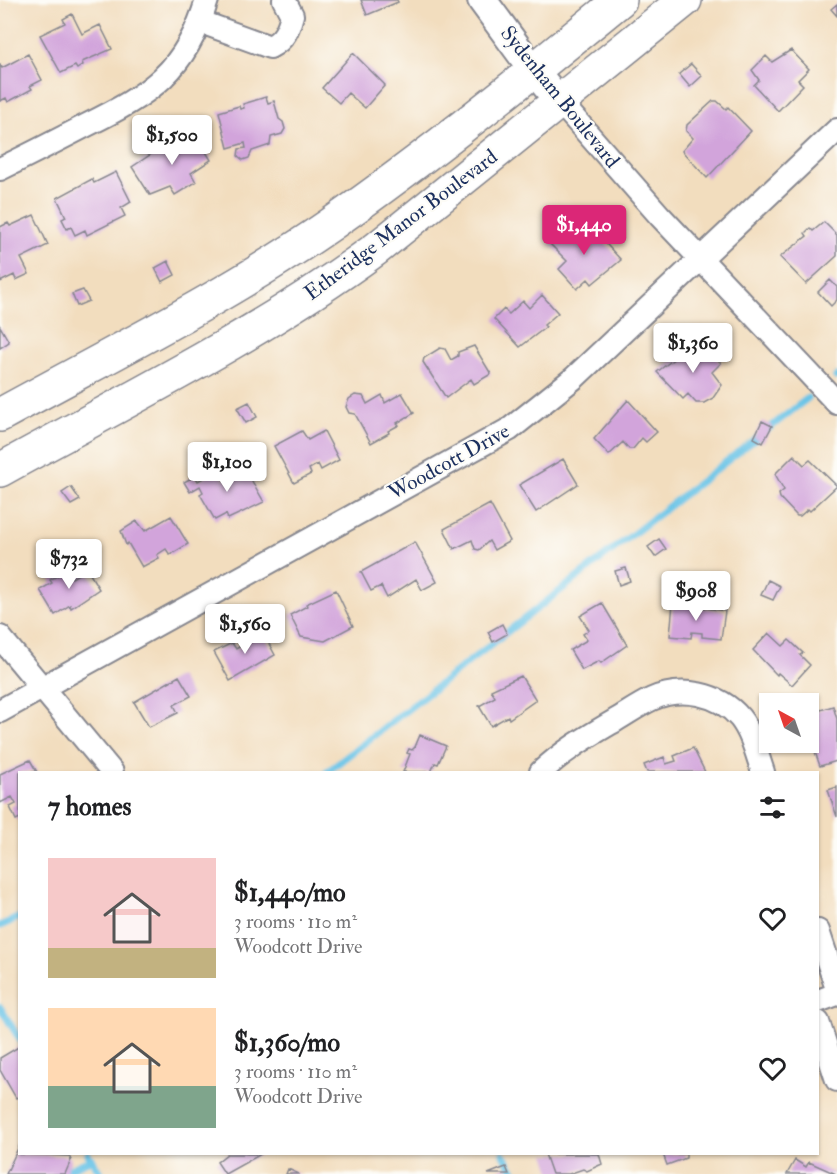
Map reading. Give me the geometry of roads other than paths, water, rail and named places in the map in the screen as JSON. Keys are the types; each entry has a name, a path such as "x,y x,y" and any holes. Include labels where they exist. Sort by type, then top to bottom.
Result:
{"main road":[{"name":"Etheridge Manor Boulevard","path":"0,415 194,309 330,225 534,71 620,0"},
{"name":"Etheridge Manor Boulevard","path":"0,470 282,313 333,281 685,0"}],"street":[{"path":"0,169 146,93 169,72 187,49 201,22 207,0"},
{"path":"201,22 270,46 286,34 290,24 292,15 284,0"},
{"name":"Sydenham Boulevard","path":"482,0 534,71 560,102 701,259 837,403"},
{"name":"Woodcott Drive","path":"0,711 510,429 574,378 837,130"},
{"path":"0,637 111,771"},
{"path":"542,771 573,744 652,699 669,693 686,692 709,697 728,707 740,718 748,732 763,771"},
{"path":"819,934 837,988"},
{"path":"819,1001 837,994"},
{"path":"819,1025 837,1080"}],"waterway":[{"path":"328,771 808,398"},
{"path":"0,926 18,918"},
{"path":"0,1007 18,1037"},
{"path":"89,1155 101,1174"},
{"path":"504,1155 516,1174"},
{"path":"59,1174 92,1159"}]}
